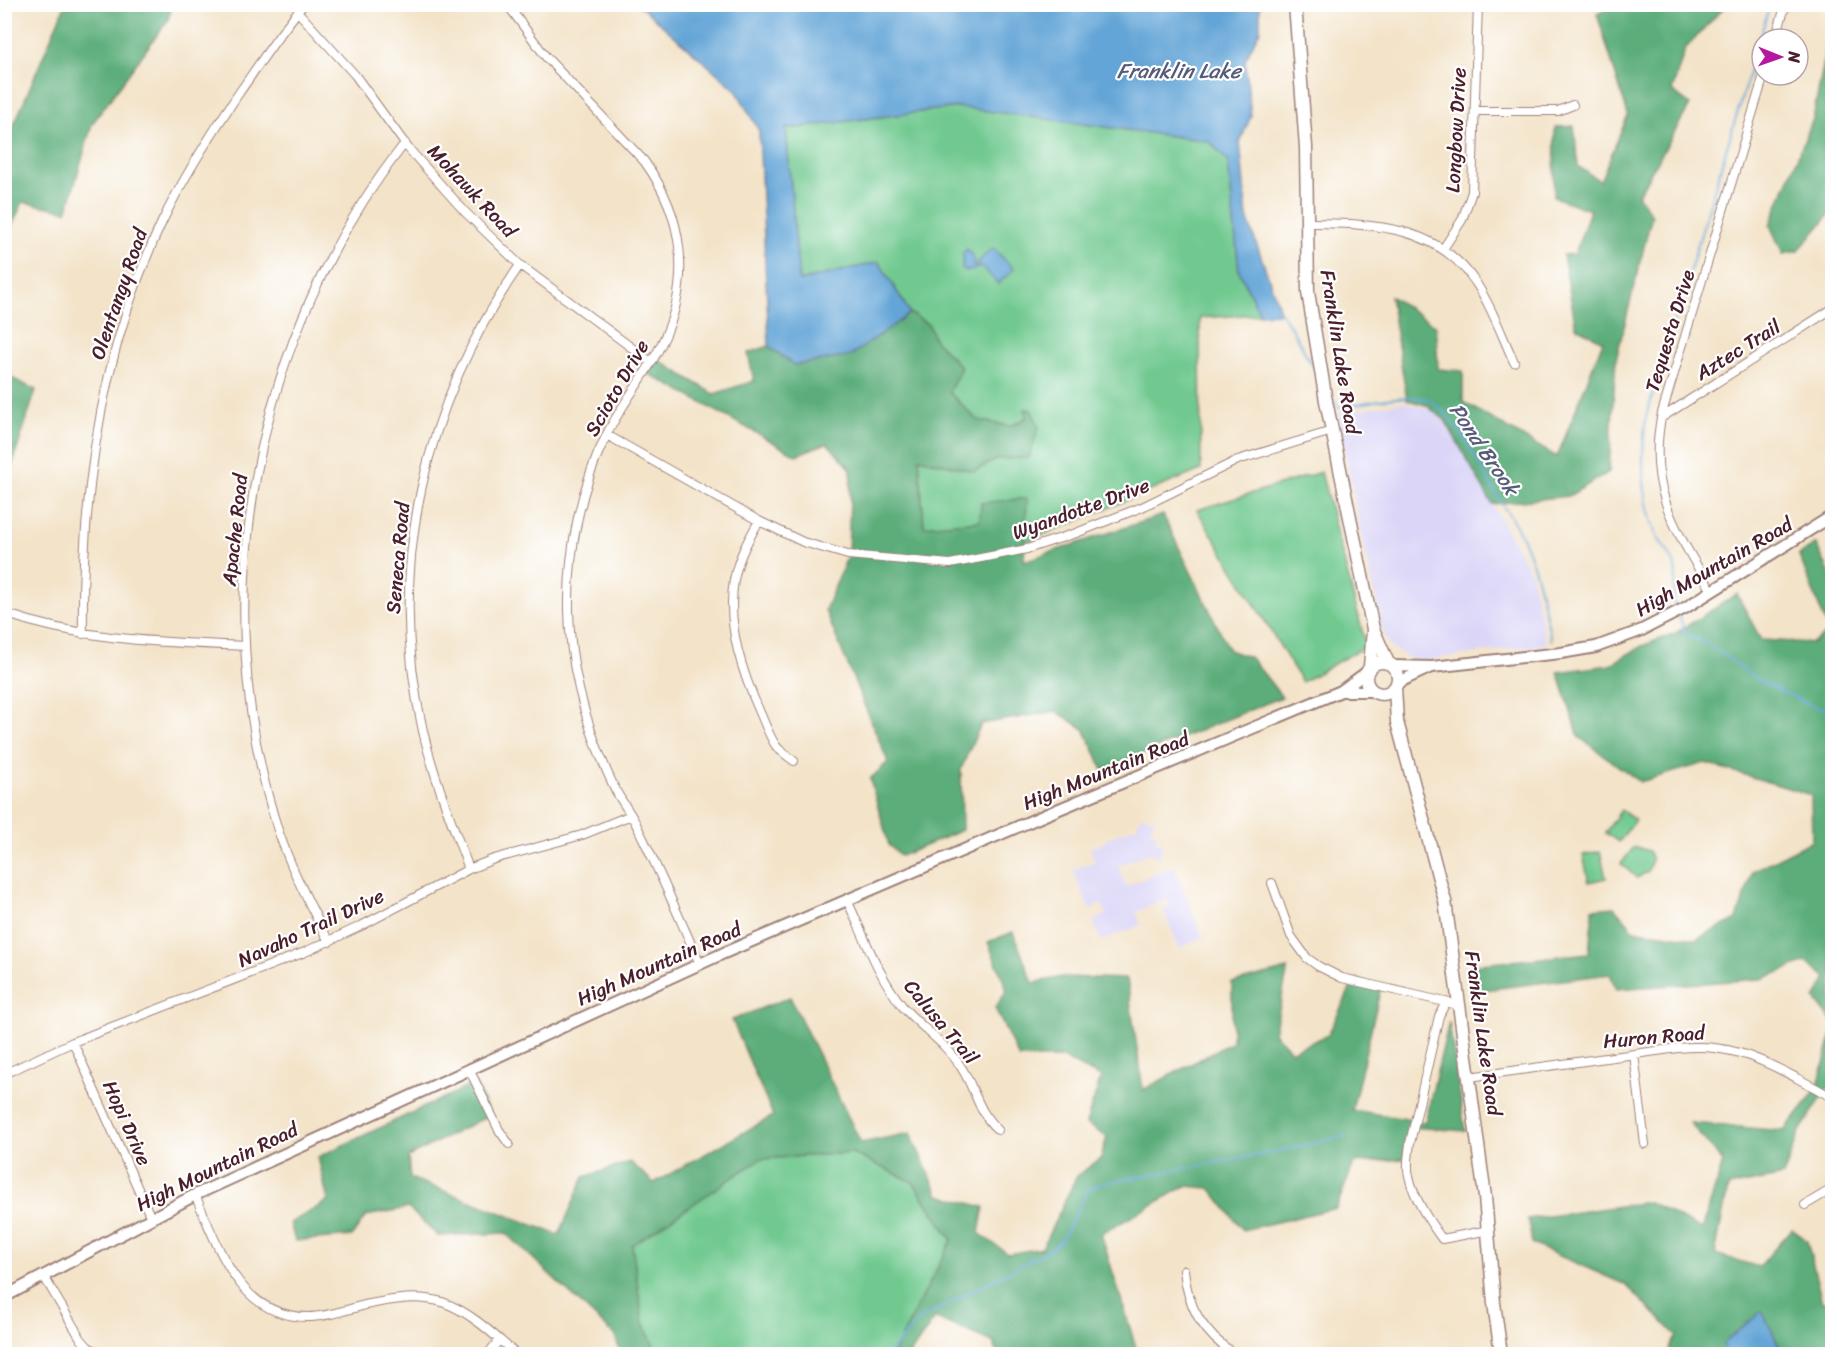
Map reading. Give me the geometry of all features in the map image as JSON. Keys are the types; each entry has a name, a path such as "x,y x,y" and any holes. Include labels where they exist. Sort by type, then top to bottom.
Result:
{"main road":[{"name":"Franklin Lake Road","path":"1295,4 1306,147 1308,292 1326,401 1373,629 1391,664"},
{"name":"High Mountain Road","path":"1391,664 1432,667 1589,649 1642,630 1685,608 1833,516"},
{"name":"Franklin Lake Road","path":"1368,670 1373,629"},
{"path":"1379,662 1391,664 1398,675 1396,685 1388,693 1375,692 1367,682 1368,670 1379,662"},
{"name":"High Mountain Road","path":"1396,685 1432,667"},
{"name":"High Mountain Road","path":"4,1297 195,1195 700,964 1045,814 1341,691 1368,670"},
{"name":"Franklin Lake Road","path":"1396,685 1397,722 1441,881 1452,1004 1470,1077 1489,1230 1494,1303 1501,1354"},
{"name":"High Mountain Road","path":"1341,691 1375,692"},
{"name":"Franklin Lake Road","path":"1375,692 1397,722"}],"street":[{"name":"Olentangy Road","path":"83,634 83,570 92,462 108,375 132,297 163,222 201,150 278,37 304,4"},
{"name":"Scioto Drive","path":"507,4 546,57 644,161 670,208 679,241 680,278 670,326 651,362 619,411 589,478 575,530 569,584 570,637 577,682 586,717 616,791 632,815 700,964"},
{"name":"Longbow Drive","path":"1443,249 1462,220 1472,194 1478,4"},
{"path":"1779,27 1786,4"},
{"name":"Mohawk Road","path":"298,12 355,75 405,143 465,212 520,265 651,362"},
{"name":"Tequesta Drive","path":"1712,591 1679,536 1665,503 1658,462 1661,418 1760,87"},
{"path":"1475,111 1558,111 1573,105"},
{"name":"Apache Road","path":"329,942 290,865 268,795 252,723 245,646 245,575 254,492 279,380 306,308 339,240 374,184 405,143"},
{"path":"1306,223 1368,224 1386,227 1424,239 1443,249 1465,268 1476,282 1514,362"},
{"name":"Seneca Road","path":"469,869 436,777 417,699 409,620 412,549 423,480 449,394 479,330 520,265"},
{"name":"Aztec Trail","path":"1661,418 1833,309"},
{"name":"Wyandotte Drive","path":"607,435 759,521 803,542 848,555 950,564 1027,549 1076,533 1142,507 1238,460 1332,431"},
{"path":"759,521 743,550 734,580 735,638 745,674 769,733 782,751 794,760"},
{"path":"4,613 53,628 83,634 157,642 245,646"},
{"name":"Navaho Trail Drive","path":"4,1074 73,1042 329,942 469,869 494,859 582,835 632,815"},
{"path":"1272,883 1291,936 1307,958 1318,966 1342,978 1452,1004"},
{"name":"Calusa Trail","path":"847,900 894,994 914,1019 952,1055 969,1081 982,1113 998,1130"},
{"path":"1452,1004 1439,1016 1407,1164 1409,1176 1427,1217 1442,1239 1489,1230"},
{"name":"Hopi Drive","path":"73,1042 151,1218"},
{"name":"Huron Road","path":"1470,1077 1688,1047 1726,1049 1762,1060 1833,1098"},
{"path":"1634,1054 1645,1144"},
{"path":"469,1070 499,1130 509,1144"},
{"path":"1804,1206 1833,1189"},
{"path":"195,1195 235,1278 247,1293 271,1309 291,1315 310,1317 400,1298 428,1299 442,1302 468,1314 516,1354"},
{"path":"1184,1270 1185,1286 1197,1316 1215,1339 1235,1354"},
{"path":"43,1275 81,1339 88,1347 101,1354"},
{"path":"488,1354 499,1340"}],"shaded area":[{"path":"1404,402 1434,411 1447,425 1531,572 1546,644 1425,660 1411,659 1391,648 1384,636 1358,519 1338,413"},
{"path":"1141,815 1155,819 1150,830 1157,833 1154,840 1164,844 1158,858 1149,853 1118,866 1126,886 1174,866 1203,938 1179,948 1163,909 1171,905 1167,898 1136,912 1141,925 1101,941 1093,921 1106,914 1102,904 1089,909 1073,870 1095,861 1090,848 1137,826"}],"green space":[{"path":"65,5 172,5 168,20 92,124 67,211 23,202 5,240 5,146"},
{"path":"1617,5 1726,5 1685,49 1672,91 1690,105 1638,195 1652,215 1616,359 1609,472 1569,496 1492,504 1445,420 1426,405 1407,400 1390,296 1436,326 1438,369 1463,371 1463,402 1557,457 1603,341 1576,327 1563,255 1575,254 1590,210 1554,197 1555,127 1574,126 1578,166 1600,181 1628,115 1597,14"},
{"path":"1832,29 1832,212 1798,251 1783,254 1770,225 1813,119"},
{"path":"958,107 1209,141 1228,161 1239,271 1260,314 1200,318 1201,470 1025,542 1026,498 981,521 924,526 919,458 974,471 998,459 1029,458 1031,410 1025,409 1026,418 1010,426 977,420 949,392 961,367 934,339 929,325 910,313 879,262 799,281 786,129"},
{"path":"910,313 929,325 934,339 961,367 949,392 977,420 1010,426 1026,418 1025,409 1031,410 1039,426 1029,458 998,459 974,471 919,458 924,526 980,521 981,503 1027,498 1024,561 1163,515 1229,650 1251,658 1282,697 1103,770 1084,729 1056,711 981,724 961,769 962,830 901,856 889,845 870,779 888,762 825,610 848,555 851,469 827,443 796,455 640,369 650,355 714,394 754,381 748,353 769,346 794,365 850,356"},
{"path":"5,375 36,390 5,487"},
{"path":"1321,472 1366,646 1302,682 1197,510"},
{"path":"1816,544 1832,578 1832,1021 1815,999 1827,978 1806,962 1762,979 1616,989 1610,974 1476,991 1472,965 1589,953 1593,909 1614,907 1634,930 1696,939 1737,919 1753,871 1812,841 1811,795 1705,763 1640,782 1579,737 1558,672 1610,665 1642,646 1676,633 1737,594 1761,640 1812,643 1829,632 1799,555"},
{"path":"1621,810 1635,820 1619,842 1605,833"},
{"path":"1636,847 1649,851 1652,859 1648,871 1637,878 1621,864"},
{"path":"1600,851 1606,878 1589,882 1583,855"},
{"path":"1013,932 1033,983 1062,977 1127,979 1143,1090 1232,1042 1232,983 1288,969 1274,1033 1292,1051 1328,1035 1355,979 1381,987 1352,1110 1425,1122 1449,1022 1465,1131 1409,1127 1404,1159 1354,1163 1336,1208 1243,1230 1210,1188 1185,1186 1101,1234 1138,1354 997,1354 993,1342 935,1318 910,1354 893,1354 952,1240 913,1182 852,1153 760,1159 632,1245 643,1324 658,1354 621,1354 615,1336 506,1233 438,1236 408,1208 366,1216 352,1236 295,1241 290,1223 328,1201 318,1157 475,1083 490,1115 408,1157 410,1178 559,1235 584,1177 630,1162 654,1183 773,1116 732,1020 790,997 861,1143 910,1133 939,1195 984,1207 979,1233 1008,1254 1042,1248 1077,1176 1101,1158 1107,1137 1086,1124 1101,1077 1062,1058 1019,1058 995,1008 1007,990 988,942"},
{"path":"1832,1034 1832,1082 1800,1131 1783,1176 1728,1187 1715,1254 1759,1267 1792,1229 1807,1241 1822,1302 1832,1301 1832,1354 1624,1354 1667,1353 1677,1336 1626,1285 1532,1244 1528,1219 1649,1202 1702,1230 1723,1162 1690,1123 1784,1131 1817,1089"},
{"path":"852,1153 913,1182 952,1240 893,1354 658,1354 643,1324 632,1245 760,1159"}],"water":[{"name":"Franklin Lake","path":"639,5 1260,5 1260,30 1245,60 1251,116 1240,142 1247,217 1281,313 1260,314 1239,271 1228,161 1209,141 958,107 786,129 799,281 879,262 910,313 850,356 794,365 769,346 759,131 736,90"},
{"path":"993,248 1014,269 998,284 981,266 967,271 962,269 963,253 967,249 974,257 973,266 977,266 978,262"},
{"path":"1762,1311 1783,1354 1725,1354 1723,1344"}],"waterway":[{"path":"1676,608 1674,603 1676,569 1655,532 1647,503 1643,461 1646,417 1770,4"},
{"name":"Pond Brook","path":"1281,313 1316,372"},
{"name":"Pond Brook","path":"1330,395 1338,407 1394,398 1416,397 1436,404 1447,415 1469,446 1522,537 1535,570 1551,640"},
{"path":"1679,616 1686,634 1709,645 1763,683 1811,705 1832,711"},
{"path":"888,1354 920,1319 1051,1249 1062,1239 1088,1190 1099,1184 1269,1153 1345,1136"}]}
